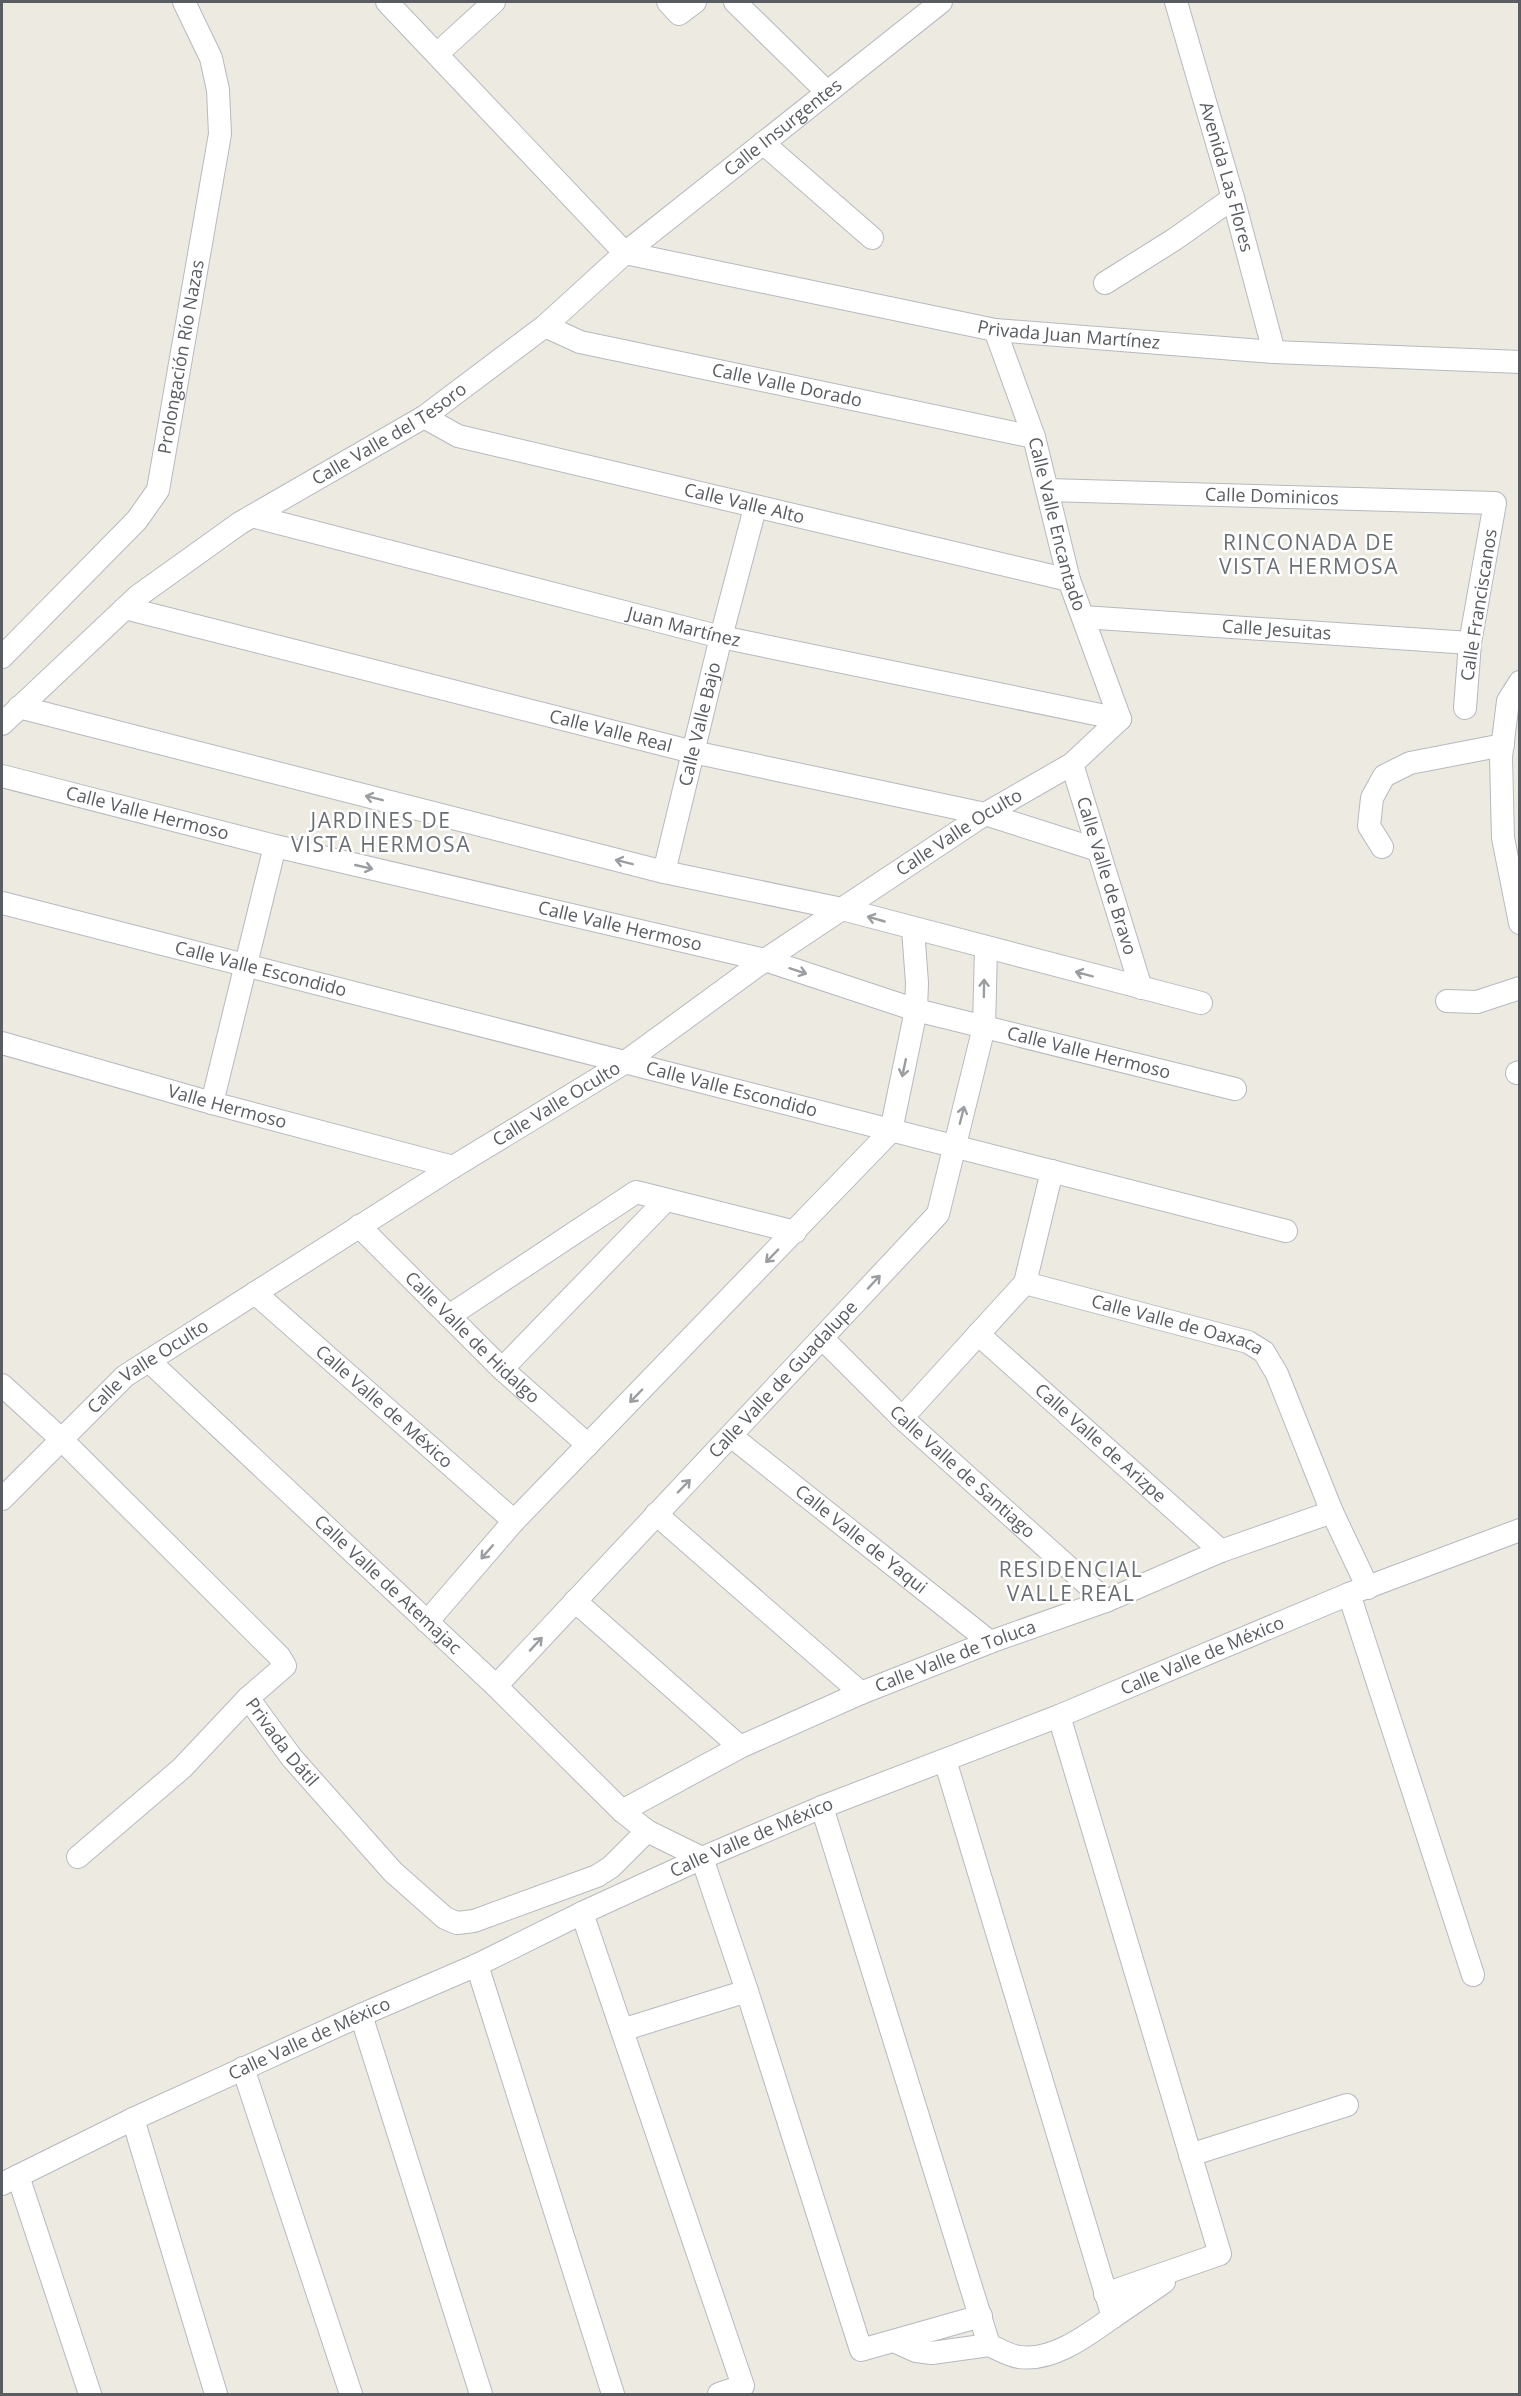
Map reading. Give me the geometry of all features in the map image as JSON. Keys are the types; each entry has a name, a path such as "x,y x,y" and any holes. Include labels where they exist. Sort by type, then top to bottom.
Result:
{"street":[{"name":"Prolongación Río Nazas","path":"2,657 137,520 158,490 220,134 218,90 211,58 184,2"},
{"path":"387,2 625,253"},
{"path":"437,54 494,2"},
{"path":"668,2 679,14 695,2"},
{"path":"735,2 826,91"},
{"name":"Avenida Las Flores","path":"1176,2 1233,198 1274,352"},
{"name":"Calle Insurgentes","path":"625,253 937,3"},
{"path":"764,142 872,238"},
{"path":"1105,283 1175,239 1233,198"},
{"name":"Calle Valle del Tesoro","path":"2,724 132,602 252,516 424,417 545,326 625,253"},
{"name":"Privada Juan Martínez","path":"625,253 995,330 1274,352 1520,362"},
{"name":"Calle Valle Dorado","path":"545,326 580,342 1034,437"},
{"name":"Calle Valle Encantado","path":"995,330 1034,437 1070,579 1120,719"},
{"name":"Calle Valle Alto","path":"424,417 459,436 755,508 1070,579"},
{"name":"Calle Dominicos","path":"1048,490 1495,503"},
{"name":"Calle Franciscanos","path":"1465,708 1470,643 1495,503"},
{"name":"Calle Valle Bajo","path":"664,872 755,508"},
{"name":"Juan Martínez","path":"252,516 721,637 1120,719"},
{"name":"Calle Valle Real","path":"132,602 693,752 985,814 1098,850"},
{"name":"Calle Jesuitas","path":"1083,617 1470,643"},
{"path":"1520,682 1508,701 1503,746 1503,838 1520,923"},
{"path":"19,707 664,872 842,909 1201,1003"},
{"name":"Calle Valle Oculto","path":"2,1499 125,1376 453,1167 624,1063 765,960 985,814 1072,764 1120,719"},
{"path":"1382,847 1369,826 1372,798 1384,776 1410,763 1503,746"},
{"name":"Calle Valle de Bravo","path":"1072,764 1141,988"},
{"name":"Calle Valle Hermoso","path":"2,776 275,846 765,960 916,1010 1235,1089"},
{"path":"212,1103 275,846"},
{"name":"Calle Valle Escondido","path":"2,903 1286,1231"},
{"path":"427,1622 514,1521 891,1131 916,1010 917,983 913,929"},
{"name":"Calle Valle de Guadalupe","path":"496,1686 938,1215 984,1027 986,948"},
{"path":"1447,1001 1477,1002 1520,988"},
{"name":"Valle Hermoso","path":"2,1043 212,1103 453,1167"},
{"path":"902,1418 1025,1283 1052,1171"},
{"path":"449,1316 636,1192 795,1232"},
{"path":"502,1369 666,1200"},
{"name":"Calle Valle de Hidalgo","path":"359,1226 502,1369 588,1445"},
{"name":"Calle Valle de Oaxaca","path":"1025,1283 1248,1342 1264,1352 1277,1374 1332,1512 1358,1591 1473,1975"},
{"name":"Calle Valle de México","path":"255,1293 514,1521"},
{"name":"Calle Valle de Arizpe","path":"978,1334 1221,1551"},
{"name":"Calle Valle de Santiago","path":"822,1338 902,1418 1106,1601"},
{"name":"Calle Valle de Atemajac","path":"148,1361 496,1686 622,1811 647,1831 702,1858"},
{"name":"Privada Dátil","path":"2,1385 61,1439 279,1656 285,1666 248,1698 292,1758 393,1872 445,1918 457,1923 474,1922 597,1876 611,1867 647,1831"},
{"name":"Calle Valle de Yaqui","path":"731,1436 990,1642"},
{"name":"Calle Valle de Toluca","path":"622,1811 740,1747 861,1693 990,1642 1106,1601 1221,1551 1332,1512"},
{"path":"657,1514 861,1693"},
{"name":"Calle Valle de México","path":"10,2180 133,2119 477,1965 582,1913 702,1858 822,1807 1059,1716 1358,1591 1520,1530"},
{"path":"575,1601 740,1747"},
{"path":"78,1857 183,1768 248,1698"},
{"path":"1059,1716 1221,2254 1105,2294"},
{"path":"945,1760 1113,2317"},
{"path":"822,1807 989,2345"},
{"path":"702,1858 747,1991 861,2350 981,2316"},
{"path":"582,1913 743,2386 719,2394"},
{"path":"477,1965 613,2394"},
{"path":"622,2030 747,1991"},
{"path":"361,2015 481,2394"},
{"path":"243,2068 351,2394"},
{"path":"1190,2155 1347,2105"},
{"path":"133,2119 216,2394"},
{"path":"10,2180 90,2394"},
{"path":"894,2341 916,2351 932,2353 989,2345 1019,2358 1053,2354 1091,2332 1187,2266"}],"district":[{"name":"RINCONADA DE VISTA HERMOSA","path":"1309,555"},
{"name":"JARDINES DE VISTA HERMOSA","path":"381,833"},
{"name":"RESIDENCIAL VALLE REAL","path":"1071,1582"}]}
